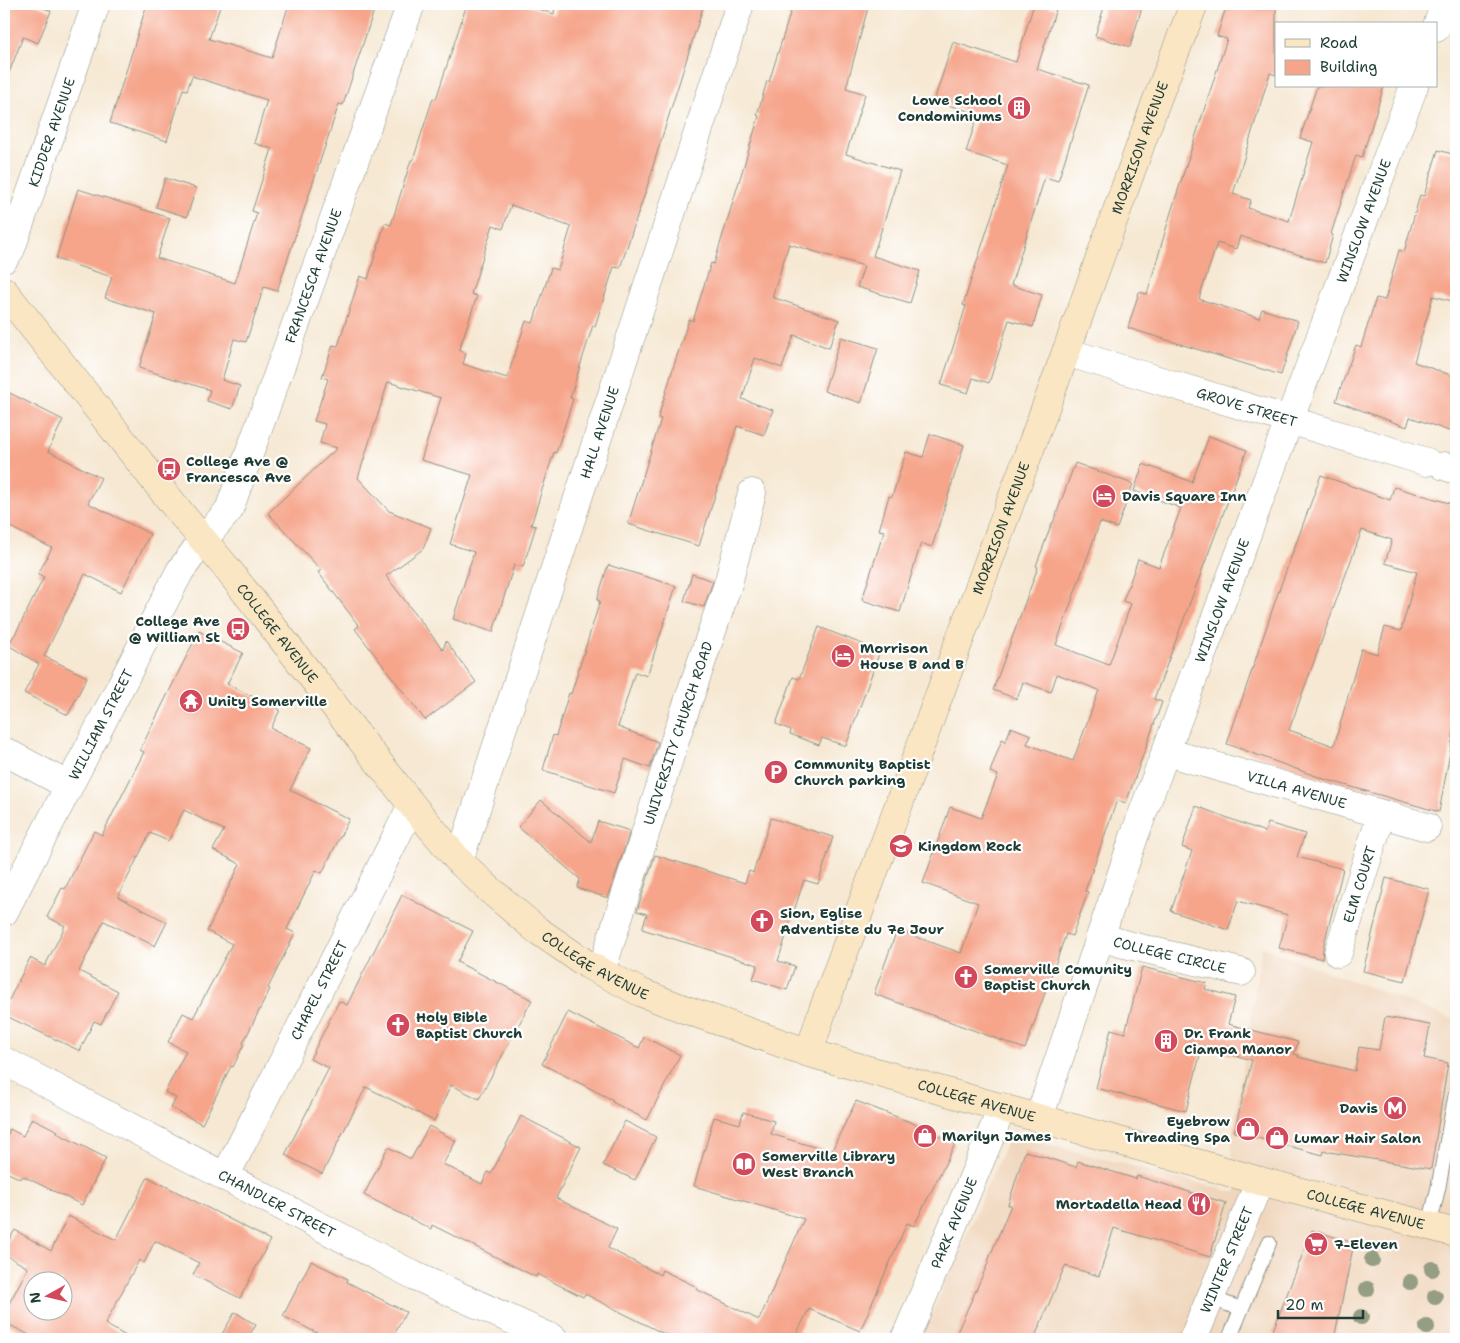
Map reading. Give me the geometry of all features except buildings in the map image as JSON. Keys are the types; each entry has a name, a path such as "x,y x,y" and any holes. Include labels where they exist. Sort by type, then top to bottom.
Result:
{"main road":[{"name":"MORRISON AVENUE","path":"809,1053 821,1015 1194,4"},
{"name":"COLLEGE AVENUE","path":"4,291 225,566 412,805 459,861 537,930 588,965 642,993 667,1003 809,1053 1260,1181 1456,1233"}],"street":[{"name":"KIDDER AVENUE","path":"4,259 14,240 96,4"},
{"name":"FRANCESCA AVENUE","path":"203,540 229,510 411,4"},
{"name":"HALL AVENUE","path":"459,861 740,4"},
{"path":"1438,23 1445,4"},
{"name":"WINSLOW AVENUE","path":"1040,1118 1135,834 1413,88"},
{"name":"GROVE STREET","path":"1066,352 1442,466"},
{"name":"UNIVERSITY CHURCH ROAD","path":"601,972 673,746 728,584 752,493"},
{"name":"WILLIAM STREET","path":"4,912 180,571 203,540"},
{"path":"4,751 70,786"},
{"name":"VILLA AVENUE","path":"1166,752 1427,828"},
{"name":"CHAPEL STREET","path":"226,1177 412,805"},
{"name":"ELM COURT","path":"1338,953 1381,815"},
{"name":"COLLEGE CIRCLE","path":"1100,937 1241,972"},
{"name":"CHANDLER STREET","path":"4,1061 415,1276 554,1339"},
{"name":"PARK AVENUE","path":"905,1339 1002,1107"},
{"name":"WINTER STREET","path":"1193,1339 1260,1181"}],"lane":[{"path":"1429,1226 1456,1093"},
{"path":"1229,1339 1269,1242"},
{"path":"1211,1298 1241,1309"}],"shaded area":[{"path":"1262,947 1456,1020 1456,1339 920,1339 1010,1135 1237,1193 1231,1142"}],"place":[{"name":"Lowe School Condominiums","path":"1019,108"},
{"name":"College Ave @ Francesca Ave","path":"169,469"},
{"name":"Davis Square Inn","path":"1104,496"},
{"name":"College Ave @ William St","path":"238,629"},
{"name":"Morrison House B and B","path":"843,656"},
{"name":"Unity Somerville","path":"191,701"},
{"name":"Community Baptist Church parking","path":"776,772"},
{"name":"Kingdom Rock","path":"901,846"},
{"name":"Sion, Eglise Adventiste du 7e Jour","path":"762,921"},
{"name":"Somerville Comunity Baptist Church","path":"966,977"},
{"name":"Holy Bible Baptist Church","path":"398,1025"},
{"name":"Dr. Frank Ciampa Manor","path":"1166,1041"},
{"name":"Davis","path":"1395,1108"},
{"name":"Eyebrow Threading Spa","path":"1248,1129"},
{"name":"Marilyn James","path":"925,1136"},
{"name":"Lumar Hair Salon","path":"1277,1138"},
{"name":"Somerville Library West Branch","path":"744,1164"},
{"name":"Mortadella Head","path":"1199,1204"},
{"name":"7-Eleven","path":"1316,1244"}]}
